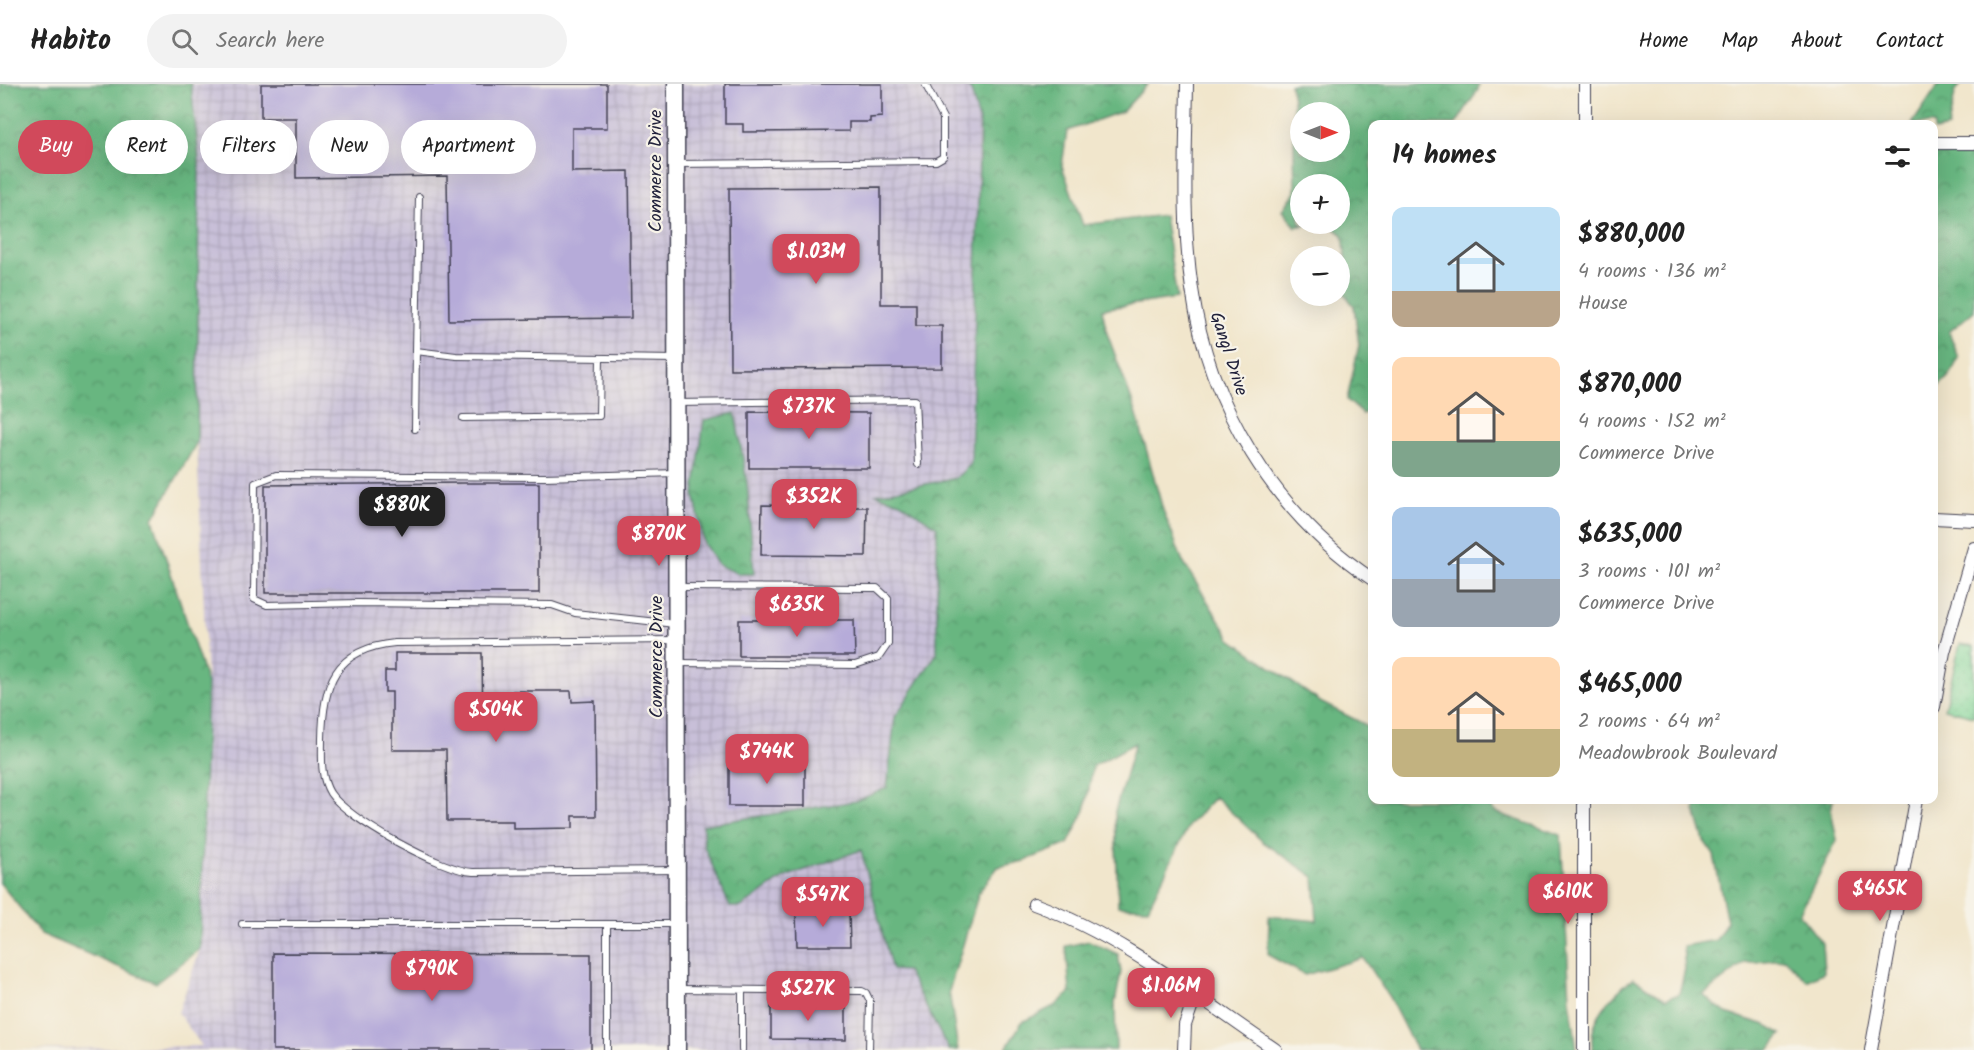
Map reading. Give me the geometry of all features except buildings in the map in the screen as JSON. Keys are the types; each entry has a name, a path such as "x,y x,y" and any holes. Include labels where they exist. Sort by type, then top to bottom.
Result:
{"street":[{"name":"Commerce Drive","path":"676,84 677,1050"},
{"name":"Gangl Drive","path":"1187,84 1188,261 1196,314 1212,370 1240,433 1280,494 1320,537 1368,576"},
{"path":"1585,84 1585,120"},
{"path":"1938,144 1974,143"},
{"path":"1938,518 1974,520"},
{"path":"1938,685 1944,652 1974,548"},
{"path":"1584,804 1584,1050"},
{"path":"1871,1050 1915,804"},
{"path":"1034,904 1074,920 1105,936 1276,1050"},
{"path":"1184,1050 1185,1025 1195,996"}],"lane":[{"path":"676,164 936,161 943,157 943,118 926,84"},
{"path":"415,429 419,197"},
{"path":"416,351 456,356 675,359"},
{"path":"462,418 599,416 600,358"},
{"path":"676,403 915,400 918,464"},
{"path":"676,473 544,477 276,475 255,483 254,599 267,605 358,603 552,605 575,613 676,632"},
{"path":"676,587 877,588 888,598 888,644 879,657 855,665 677,663"},
{"path":"676,632 395,643 359,650 343,662 328,689 322,706 322,768 323,779 336,800 363,822 450,868 473,872 677,870"},
{"path":"242,924 677,924"},
{"path":"607,924 608,1050"},
{"path":"677,989 866,993 870,1001 869,1050"},
{"path":"742,991 742,1050"}],"shaded area":[{"path":"191,84 980,84 971,464 956,478 937,527 937,653 895,717 888,788 907,971 949,1050 22,1050 202,1046 178,1013 200,949 207,683 197,442 199,161"}],"green space":[{"path":"0,84 191,84 199,161 197,442 153,519 207,683 200,949 156,983 41,934 0,883"},
{"path":"965,84 1148,84 1123,111 1067,131 1062,166 1083,225 1164,215 1177,298 1102,309 1107,333 1136,412 1163,510 1183,562 1231,639 1322,703 1368,726 1368,804 1487,804 1495,812 1561,835 1570,999 1577,1050 1416,1050 1389,997 1363,958 1305,975 1268,955 1269,916 1317,921 1314,877 1263,842 1215,797 1189,825 1148,908 1118,906 1115,811 1135,743 1093,766 1085,810 1068,844 1024,861 998,867 979,892 949,991 958,1050 949,1050 907,971 892,970 861,850 785,877 741,907 730,907 704,846 703,825 856,801 887,788 895,717 937,653 937,527 900,502 876,494 956,478 971,464 980,125 971,90"},
{"path":"1290,84 1479,84 1478,90 1459,120 1368,120 1368,411 1363,414 1347,400 1359,345 1354,306 1350,301 1350,246 1344,246 1343,235 1350,234 1350,174 1295,174 1294,162 1350,162 1350,102 1293,102"},
{"path":"1939,84 1961,84 1955,93 1948,128 1938,130 1938,120 1915,120"},
{"path":"1938,154 1974,155 1974,311 1949,332 1959,358 1949,376 1938,387"},
{"path":"1290,200 1290,219 1283,210"},
{"path":"735,413 747,482 754,574 739,574 718,565 704,544 694,494 704,420"},
{"path":"1960,644 1974,646 1974,716 1944,709"},
{"path":"1696,804 1832,804 1831,810 1837,840 1799,914 1822,943 1824,972 1807,981 1785,959 1745,963 1703,995 1726,1013 1766,1025 1782,1034 1769,1050 1593,1050 1593,1029 1597,1019 1617,992 1633,978 1666,999 1679,994 1685,969 1683,946 1716,940 1727,922 1714,855 1704,841 1695,810"},
{"path":"1089,941 1118,954 1121,972 1115,1003 1116,1050 1005,1050 1022,1022 1056,1005 1070,992 1066,946"}]}
